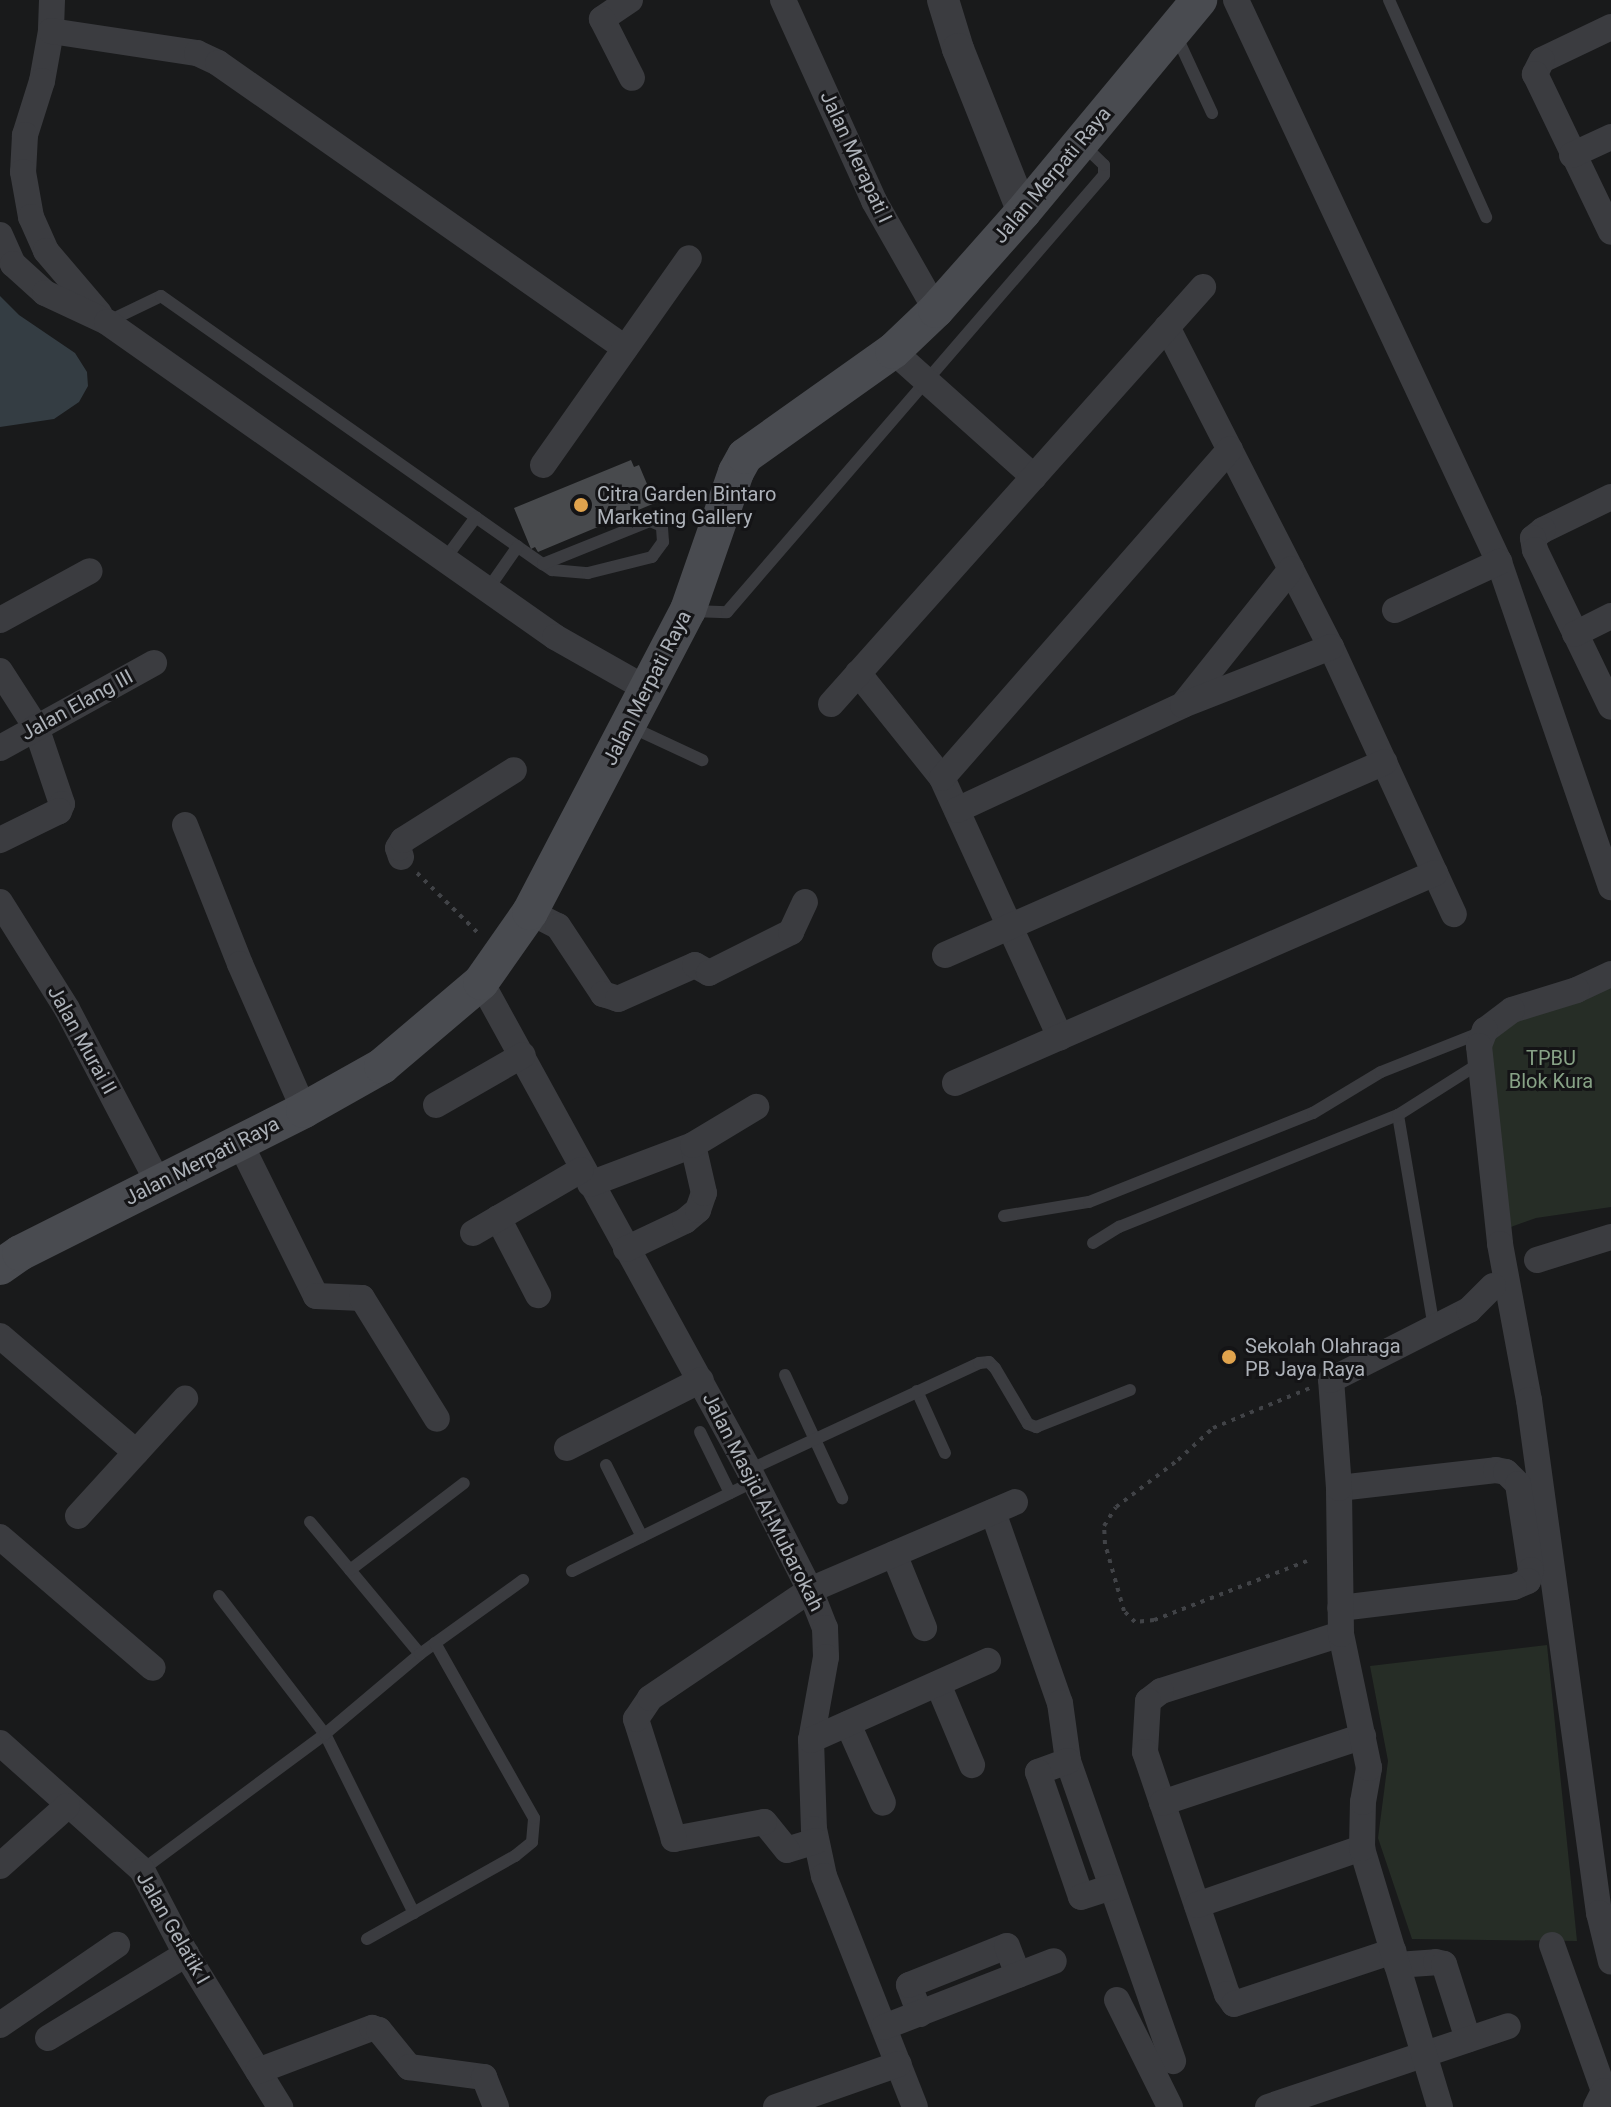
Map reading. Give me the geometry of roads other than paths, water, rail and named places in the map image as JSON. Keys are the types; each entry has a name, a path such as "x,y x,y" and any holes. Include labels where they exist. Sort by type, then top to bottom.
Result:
{"main road":[{"name":"Jalan Merpati Raya","path":"0,1267 158,1182 304,1110 382,1066 490,968 530,912 688,610 736,472 745,456 893,351 936,310 1023,212 1199,0"}],"street":[{"path":"52,0 51,31 42,81 25,135 23,172 31,217 46,251 107,322"},
{"path":"630,0 608,12 602,19 632,78"},
{"name":"Jalan Merapati I","path":"783,0 874,201 936,310"},
{"path":"943,0 958,49 1023,212"},
{"path":"1236,0 1499,562 1611,887"},
{"path":"1611,27 1542,60 1535,74 1611,232"},
{"path":"51,31 197,53 218,63 625,348"},
{"path":"1572,155 1611,137"},
{"path":"0,226 31,217"},
{"path":"0,235 13,264 45,293 107,322 555,637 647,689"},
{"path":"543,465 689,258"},
{"path":"831,704 1203,287"},
{"path":"1167,327 1331,647 1454,914"},
{"path":"893,351 1034,477"},
{"path":"942,778 1230,449"},
{"path":"1611,497 1543,530 1533,538 1535,550 1611,707"},
{"path":"1395,610 1499,562"},
{"path":"1183,705 1291,569"},
{"path":"0,620 90,571"},
{"path":"1575,634 1611,616"},
{"path":"957,810 1183,705 1331,647"},
{"name":"Jalan Elang III","path":"0,748 154,663"},
{"path":"0,671 36,727 62,804 59,811 0,840"},
{"path":"858,673 942,778 1060,1037"},
{"path":"945,955 1384,762"},
{"path":"401,857 398,848 403,840 514,770"},
{"path":"185,825 245,976 304,1110"},
{"path":"955,1083 1435,873"},
{"name":"Jalan Murai II","path":"0,902 67,1009 158,1182"},
{"path":"530,912 558,926 603,994 618,999 695,965 709,973 791,932 805,902"},
{"name":"Jalan Masjid Al-Mubarokah","path":"490,968 523,1055 586,1177 752,1476 810,1590 825,1628 826,1657 811,1740 816,1841 824,1876 915,2107"},
{"path":"1611,974 1577,990 1512,1010 1485,1030 1479,1046 1500,1244 1529,1400 1599,1913 1611,1962"},
{"path":"436,1105 523,1055"},
{"path":"473,1233 586,1177 693,1145 756,1107"},
{"path":"239,1141 316,1296 362,1298 437,1419"},
{"path":"626,1249 685,1221 698,1210 704,1193 693,1145"},
{"path":"498,1218 538,1295"},
{"path":"1537,1260 1611,1237"},
{"path":"1440,2107 1362,1848 1363,1802 1369,1768 1340,1621 1339,1488 1331,1380 1469,1310 1493,1286"},
{"path":"0,1336 136,1452"},
{"path":"567,1448 701,1380"},
{"path":"78,1516 185,1399"},
{"path":"1339,1488 1496,1470 1506,1472 1518,1484 1531,1570 1528,1581 1514,1587 1340,1621 1161,1691 1148,1701 1145,1752 1227,1994 1234,2004 1395,1958 1436,1962 1444,1964 1468,2039"},
{"path":"816,1841 787,1850 764,1822 674,1839 636,1719 650,1698 810,1590 1004,1507 1060,1703 1068,1761 1173,2061"},
{"path":"0,1537 153,1668"},
{"path":"894,1554 924,1628"},
{"path":"811,1740 988,1661"},
{"path":"938,1684 972,1765"},
{"path":"848,1724 883,1803"},
{"path":"1162,1803 1363,1736"},
{"name":"Jalan Gelatik I","path":"0,1743 142,1870 186,1954 280,2107"},
{"path":"0,1866 67,1806"},
{"path":"1197,1905 1362,1848"},
{"path":"0,2025 117,1945"},
{"path":"1552,1945 1604,2091 1596,2107"},
{"path":"884,2027 920,2014 909,1985 1007,1946 1018,1975 1054,1961"},
{"path":"48,2038 186,1954"},
{"path":"1117,2000 1170,2107"},
{"path":"1268,2107 1508,2026"},
{"path":"258,2071 372,2028 379,2030 409,2067 484,2077 496,2107"},
{"path":"776,2107 899,2064"}],"lane":[{"path":"1389,0 1486,217"},
{"path":"1174,28 1212,113"},
{"path":"688,610 727,612 1104,175 1104,165 1080,142"},
{"path":"107,322 161,296 543,564 552,570 588,573 652,557 663,542 662,526 650,521 543,564"},
{"path":"445,559 476,517"},
{"path":"488,589 518,546"},
{"path":"628,726 702,760"},
{"path":"1004,1216 1089,1202 1313,1113 1381,1072 1485,1030"},
{"path":"1093,1243 1119,1227 1398,1115 1480,1063"},
{"path":"1398,1115 1434,1327"},
{"path":"572,1571 730,1493 814,1438 989,1362 1028,1424 1036,1427 1130,1390"},
{"path":"785,1375 842,1498"},
{"path":"917,1391 945,1453"},
{"path":"700,1432 730,1493"},
{"path":"606,1465 642,1537"},
{"path":"350,1570 464,1483"},
{"path":"310,1522 420,1654"},
{"path":"142,1870 325,1734 420,1654 523,1580"},
{"path":"219,1596 325,1734 414,1913"},
{"path":"367,1939 515,1856 532,1842 534,1818 435,1643"}],"place":[{"name":"Citra Garden Bintaro Marketing Gallery","path":"581,505"},
{"name":"Sekolah Olahraga PB Jaya Raya","path":"1229,1357"}],"park label":[{"name":"TPBU Blok Kura","path":"1551,1070"}]}
